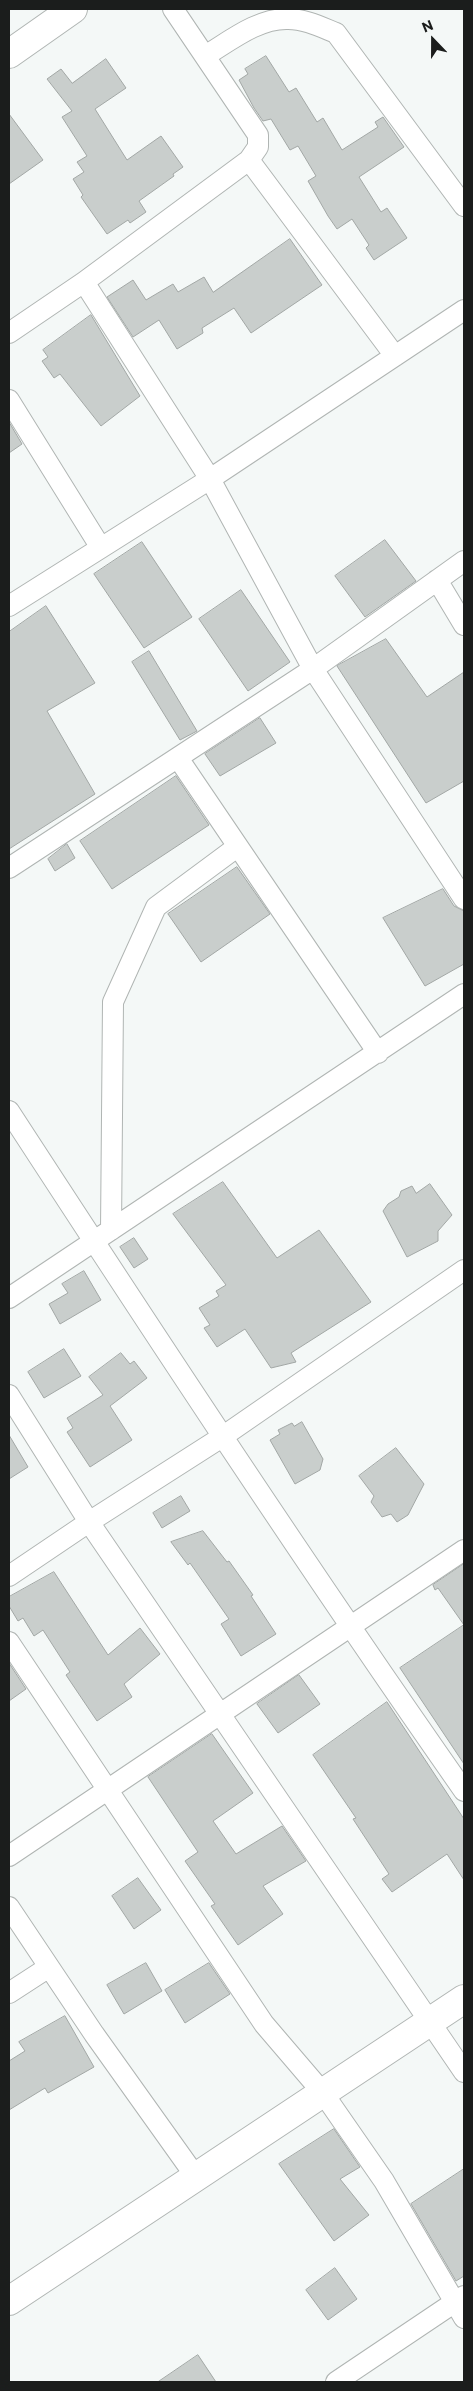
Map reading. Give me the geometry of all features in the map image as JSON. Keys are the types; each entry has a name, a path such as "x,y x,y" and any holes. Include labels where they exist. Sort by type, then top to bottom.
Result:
{"street":[{"path":"9,52 73,9"},
{"path":"9,334 84,282 249,160 258,147 258,135 173,9"},
{"path":"205,56 255,25 287,19 311,23 336,33 464,206"},
{"path":"249,160 395,356"},
{"path":"84,282 210,479 313,669 464,899"},
{"path":"9,606 210,479 464,310"},
{"path":"9,400 101,548"},
{"path":"9,868 313,669 464,560"},
{"path":"437,580 464,625"},
{"path":"178,758 378,1052"},
{"path":"111,1230 113,1002 156,907 237,847"},
{"path":"9,1298 464,994"},
{"path":"9,1111 222,1437 350,1627 464,1791"},
{"path":"9,1576 89,1522 222,1437 464,1270"},
{"path":"9,1395 89,1522 464,2072"},
{"path":"9,1856 464,1550"},
{"path":"9,1642 264,2024 323,2093 384,2181 461,2306 336,2382"},
{"path":"9,1907 196,2177"},
{"path":"9,1993 49,1967"},
{"path":"9,2301 464,1999"}],"building":[{"path":"266,56 289,92 296,88 317,122 323,118 342,150 378,127 375,122 383,117 404,147 359,177 381,212 387,208 407,238 374,260 366,248 369,245 352,219 337,229 308,181 316,176 298,146 290,150 271,119 263,121 239,80 248,74 245,69"},
{"path":"106,59 126,88 95,109 127,160 161,136 183,167 173,174 174,176 139,201 146,212 130,223 128,220 107,234 81,197 83,195 73,179 84,172 77,162 87,156 62,117 72,111 47,79 61,69 72,83"},
{"path":"9,114 43,160 9,184"},
{"path":"290,239 322,285 251,333 234,308 202,328 203,333 177,349 159,320 133,337 107,297 133,280 146,300 173,284 178,292 204,277 213,292"},
{"path":"91,315 140,396 101,426 60,374 54,378 42,361 48,357 43,350"},
{"path":"9,422 22,444 9,453"},
{"path":"385,540 416,581 365,617 335,576"},
{"path":"142,542 192,617 144,648 94,574"},
{"path":"241,590 290,662 248,691 199,619"},
{"path":"46,606 95,683 47,711 95,794 9,849 9,632"},
{"path":"386,639 427,697 464,672 464,781 426,803 337,666"},
{"path":"149,651 197,731 180,740 132,662"},
{"path":"260,718 276,743 220,776 205,754"},
{"path":"176,776 209,825 112,889 80,841"},
{"path":"67,844 75,858 55,871 48,859"},
{"path":"237,867 270,914 201,962 168,914"},
{"path":"443,889 454,906 464,911 464,964 425,986 383,918"},
{"path":"223,1182 277,1258 319,1230 371,1302 291,1353 296,1362 271,1368 245,1329 217,1347 204,1328 210,1325 199,1308 219,1296 216,1291 226,1285 173,1214"},
{"path":"430,1184 452,1215 438,1231 438,1241 407,1257 383,1211 388,1204 399,1197 401,1191 412,1186 416,1193"},
{"path":"134,1238 148,1259 134,1268 120,1247"},
{"path":"84,1271 101,1300 60,1324 49,1304 68,1293 62,1284"},
{"path":"64,1349 81,1376 44,1398 28,1372"},
{"path":"121,1353 130,1364 134,1361 147,1378 110,1406 132,1440 90,1467 67,1432 73,1428 67,1418 103,1395 89,1377"},
{"path":"302,1422 323,1459 320,1470 295,1484 270,1440 280,1434 278,1430 292,1423 294,1426"},
{"path":"9,1435 28,1467 9,1479"},
{"path":"396,1448 424,1484 408,1515 397,1522 391,1514 382,1517 371,1502 374,1496 359,1476"},
{"path":"181,1496 190,1511 162,1528 153,1513"},
{"path":"203,1531 227,1562 229,1561 253,1595 251,1596 276,1634 241,1656 221,1624 229,1619 190,1563 188,1565 171,1542"},
{"path":"464,1564 464,1625 438,1588 435,1590 433,1585"},
{"path":"54,1572 108,1655 140,1628 160,1654 124,1684 132,1697 97,1721 66,1675 70,1672 43,1630 34,1636 23,1618 18,1621 9,1606 9,1597"},
{"path":"464,1625 464,1764 400,1668"},
{"path":"9,1663 26,1689 9,1701"},
{"path":"299,1675 320,1704 278,1733 257,1704"},
{"path":"387,1702 464,1819 464,1880 447,1854 392,1892 382,1879 389,1874 353,1819 356,1818 313,1755"},
{"path":"212,1734 253,1793 213,1821 236,1854 282,1826 306,1861 263,1886 283,1914 238,1945 211,1906 215,1904 185,1861 198,1852 148,1777"},
{"path":"138,1878 161,1910 134,1929 112,1896"},
{"path":"146,1963 162,1991 124,2014 107,1985"},
{"path":"209,1963 230,1994 185,2023 165,1990"},
{"path":"65,2016 94,2067 48,2093 45,2088 9,2110 9,2061 25,2051 19,2042"},
{"path":"334,2129 360,2167 340,2179 369,2215 334,2241 279,2164"},
{"path":"464,2169 464,2276 456,2281 411,2204"},
{"path":"335,2268 357,2299 328,2320 306,2290"},
{"path":"198,2355 216,2382 158,2382"}]}
